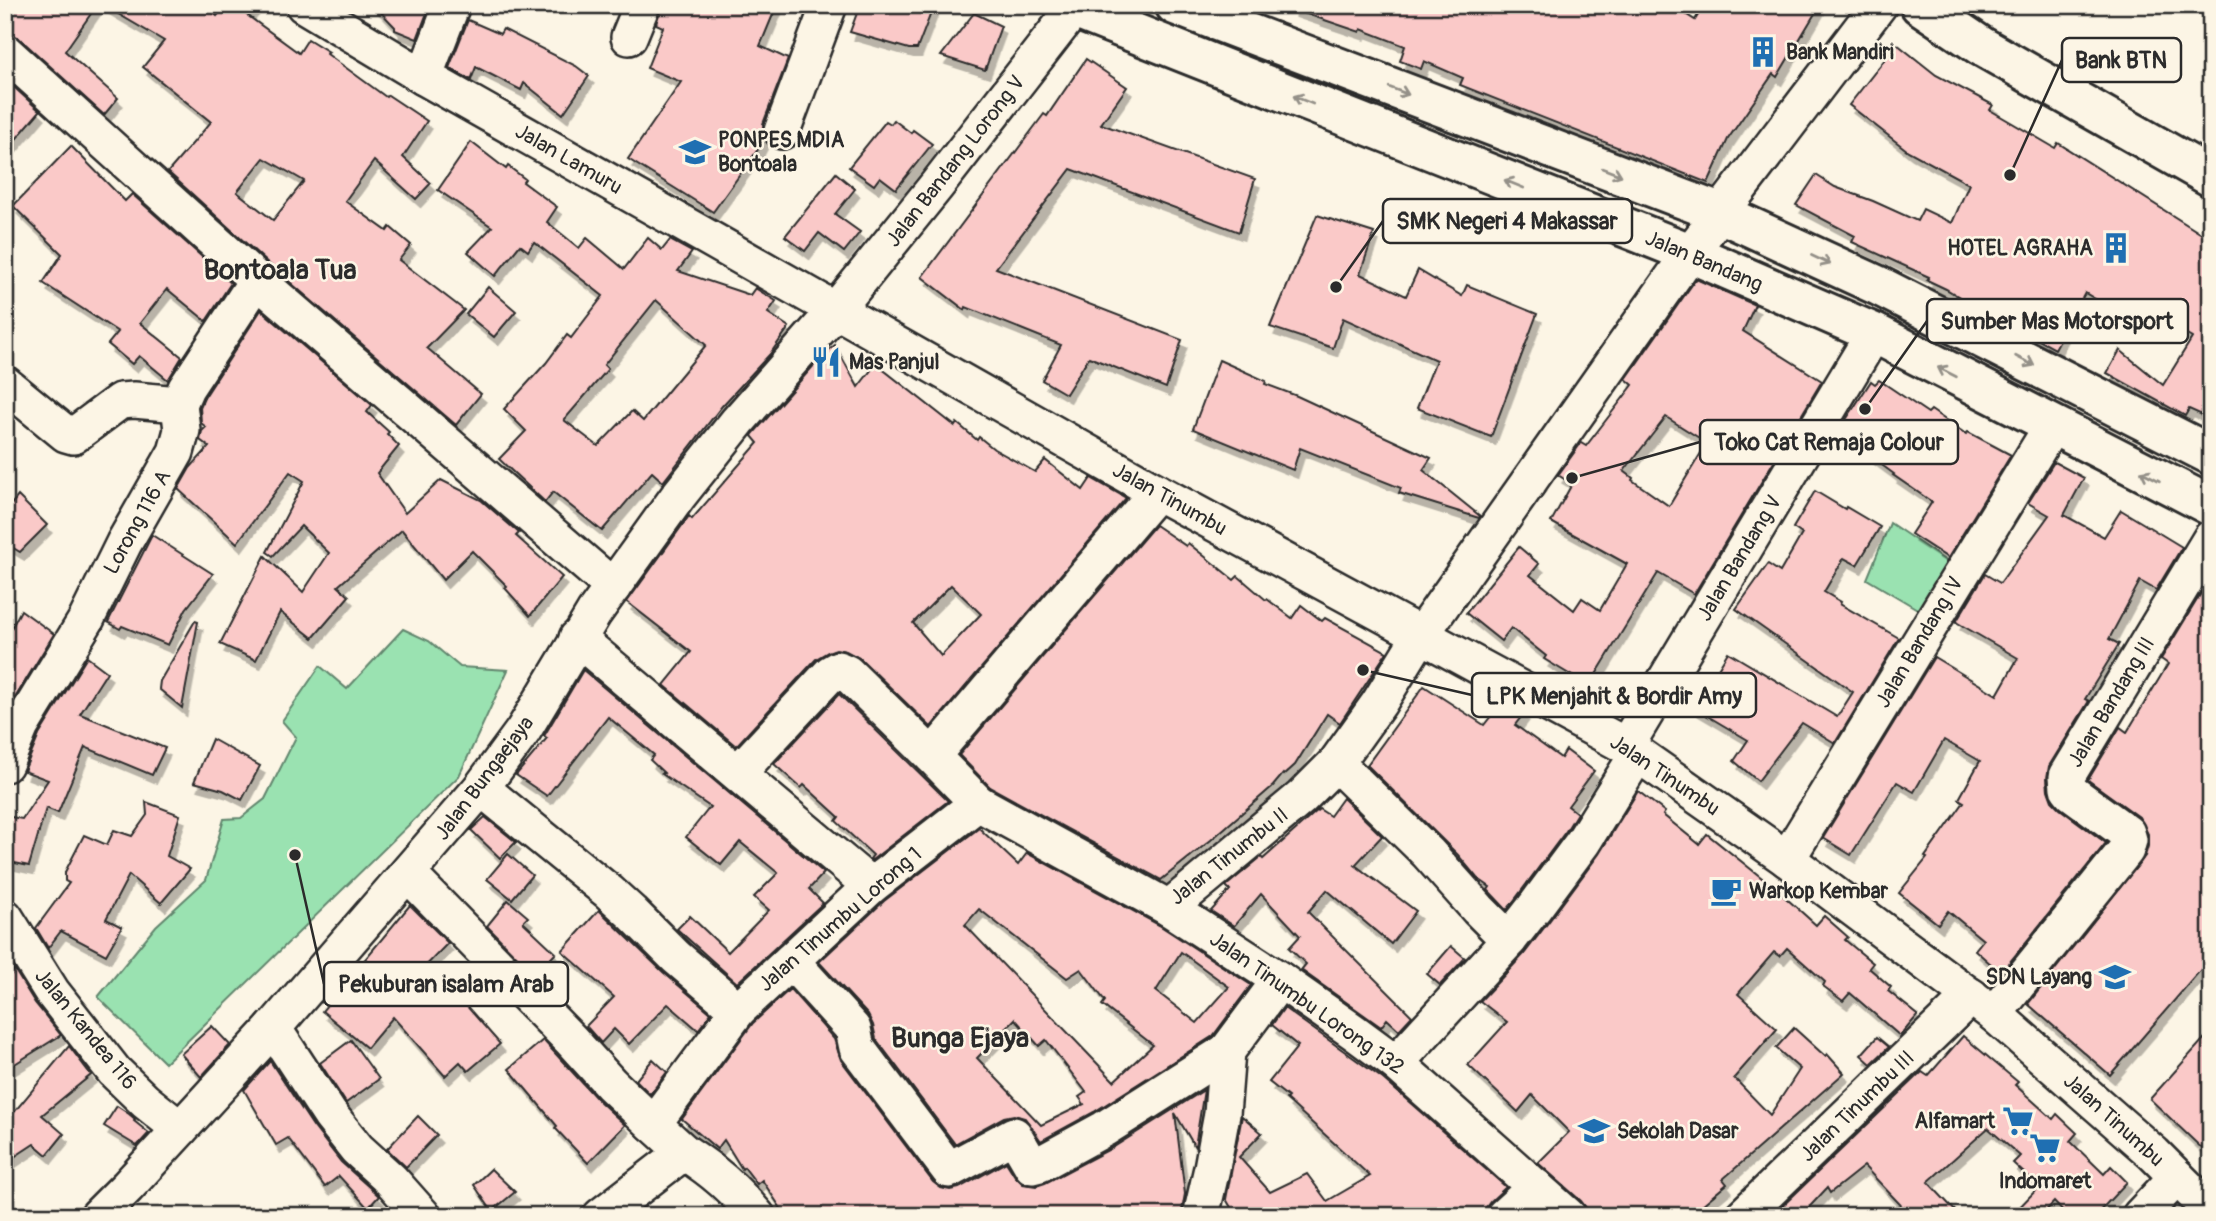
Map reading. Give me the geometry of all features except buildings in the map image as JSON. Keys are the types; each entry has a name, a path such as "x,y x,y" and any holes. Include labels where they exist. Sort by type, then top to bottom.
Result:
{"main road":[{"path":"1175,5 1720,213 1878,286 2211,455"},
{"path":"1920,5 1981,46 2211,177"},
{"name":"Jalan Bandang","path":"1072,7 1690,253 1874,333 2211,506"}],"street":[{"name":"Jalan Lamuru","path":"304,5 424,77 835,311"},
{"path":"424,77 452,5"},
{"path":"629,37 642,5"},
{"path":"782,131 829,5"},
{"name":"Jalan Tinumbu II","path":"978,803 1169,908 1302,797 1336,763 1379,703 1420,636 1690,253 1879,5"},
{"name":"Jalan Bandang Lorong V","path":"835,311 937,185 1072,7"},
{"path":"5,52 257,280 613,587"},
{"name":"Lorong 116 A","path":"5,764 22,726 86,620 124,543 176,452 182,430 179,404 197,369 257,280"},
{"name":"Jalan Tinumbu","path":"835,311 1157,492 1631,751 1787,859 1982,1005 2154,1154 2211,1211"},
{"name":"Jalan Bungaejaya","path":"97,1216 273,1028 481,788 523,731 577,638 679,495 715,449 835,311"},
{"name":"Jalan Bandang V","path":"1396,1062 1509,940 1583,842 1631,751 1874,333"},
{"path":"5,384 66,434 74,436 120,401 179,404"},
{"name":"Jalan Bandang IV","path":"1787,859 2052,426"},
{"path":"932,756 1157,492"},
{"name":"Jalan Bandang III","path":"1982,1005 2126,850 2129,840 2127,832 2072,793 2068,788 2067,776 2211,538"},
{"path":"577,638 872,886"},
{"path":"738,773 831,673 838,669 847,673 978,803"},
{"path":"1336,763 1429,853 1473,904 1509,940"},
{"path":"481,788 609,892 676,957 738,1010"},
{"name":"Jalan Tinumbu Lorong 1","path":"653,1124 738,1010 872,886 978,803"},
{"path":"408,874 611,1084 684,1152 721,1177 757,1216"},
{"name":"Jalan Tinumbu Lorong 132","path":"1169,908 1280,980 1396,1062 1568,1216"},
{"name":"Jalan Kandea 116","path":"5,917 52,992 114,1071 180,1129"},
{"path":"791,961 853,1029 857,1048 949,1170 1014,1135 1032,1166 1040,1164 1104,1129 1227,1051 1280,980"},
{"name":"Jalan Tinumbu III","path":"1743,1216 1982,1005"},
{"path":"273,1028 330,1115 357,1149 391,1180 423,1216"},
{"path":"1200,1216 1217,1141 1227,1051"},
{"path":"601,1216 684,1152"},
{"path":"2140,1216 2177,1177"},
{"path":"1504,1216 1536,1187"}],"green space":[{"path":"1890,523 1949,563 1919,610 1867,579"},
{"path":"403,629 429,641 460,667 508,670 459,776 165,1063 98,997 156,926 206,880 224,819 241,818 265,799 296,737 282,721 320,666 347,689"}],"place":[{"name":"Bank Mandiri","path":"1763,52"},
{"name":"PONPES MDIA Bontoala","path":"695,152"},
{"name":"Bank BTN","path":"2010,175"},
{"name":"HOTEL AGRAHA","path":"2116,248"},
{"name":"SMK Negeri 4 Makassar","path":"1336,287"},
{"name":"Mas Panjul","path":"826,362"},
{"name":"Sumber Mas Motorsport","path":"1865,409"},
{"name":"Toko Cat Remaja Colour","path":"1572,478"},
{"name":"LPK Menjahit & Bordir Amy","path":"1363,670"},
{"name":"Pekuburan isalam Arab","path":"295,855"},
{"name":"Warkop Kembar","path":"1726,891"},
{"name":"SDN Layang","path":"2115,977"},
{"name":"Alfamart","path":"2018,1121"},
{"name":"Sekolah Dasar","path":"1594,1131"},
{"name":"Indomaret","path":"2045,1148"}],"district":[{"name":"Bontoala Tua","path":"280,269"},
{"name":"Bunga Ejaya","path":"960,1037"}]}
